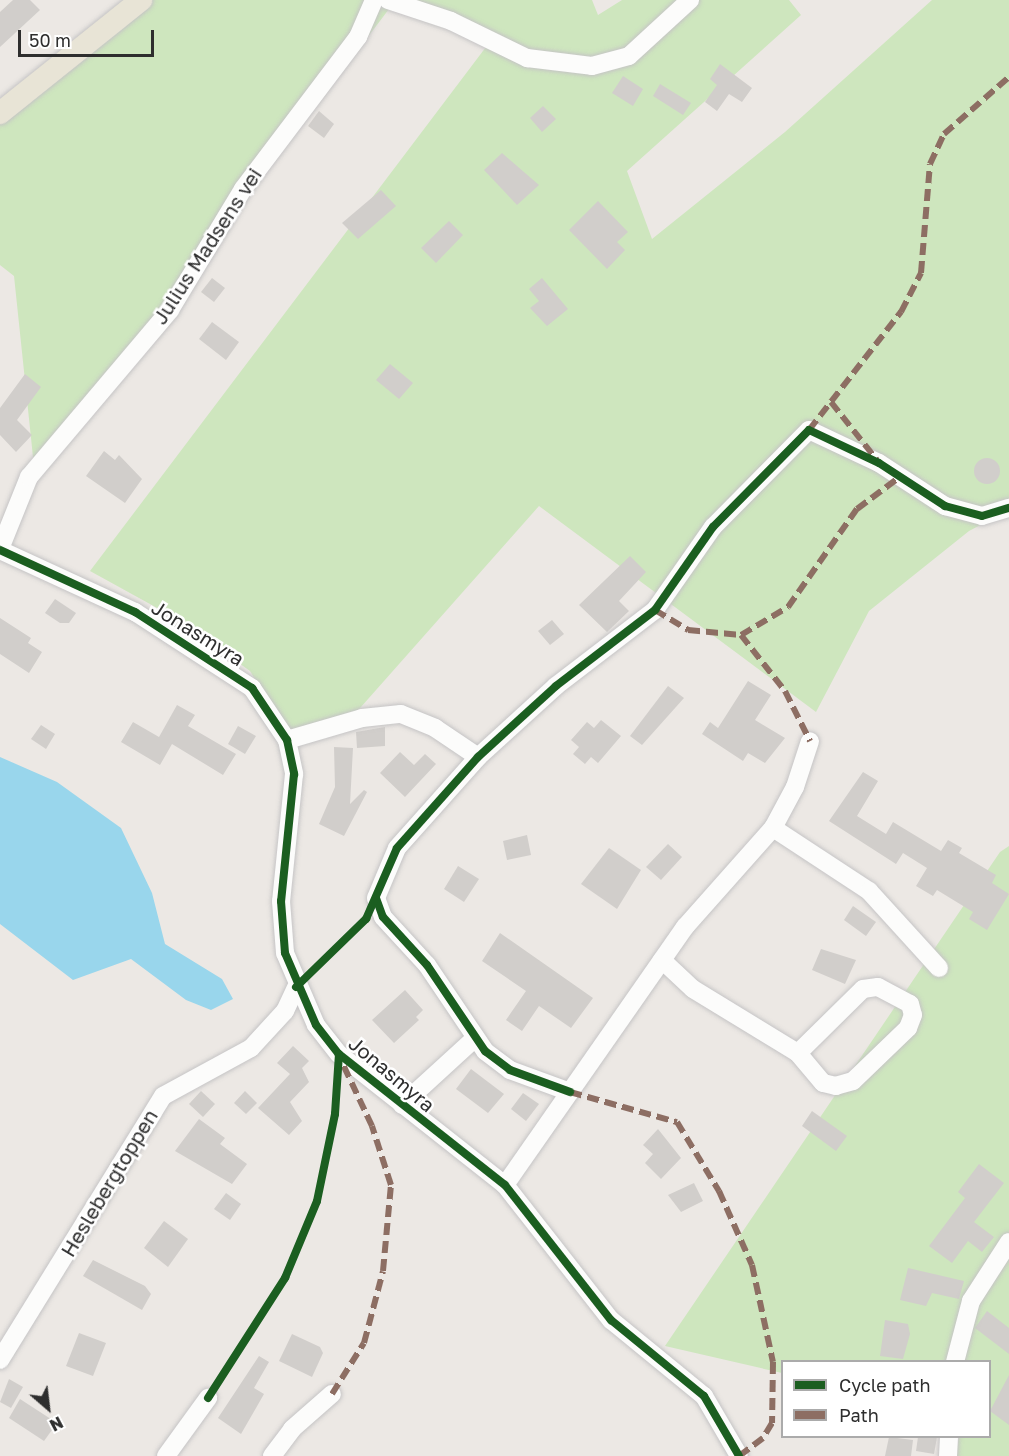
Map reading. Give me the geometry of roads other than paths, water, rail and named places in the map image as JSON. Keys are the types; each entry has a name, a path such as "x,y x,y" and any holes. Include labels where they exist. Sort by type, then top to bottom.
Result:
{"main road":[{"path":"2,107 141,0"}],"street":[{"name":"Julius Madsens vei","path":"0,549 29,477 170,310 263,160 358,37 374,0"},
{"path":"388,0 452,21 527,58 592,66 629,56 690,0"},
{"path":"570,1092 510,1070 474,1039 427,964 383,917 376,898 397,848 478,757 556,686 655,610 713,527 809,430 879,463 945,506 982,516 1009,508"},
{"name":"Jonasmyra","path":"0,549 135,612 224,667 252,688 287,740 294,774 281,901 285,953 296,987 339,1054 505,1185 611,1320 704,1396 739,1456"},
{"path":"287,740 362,718 401,714 435,728 478,757"},
{"path":"505,1185 685,927 773,828 802,769 810,741"},
{"path":"773,828 870,891 939,968"},
{"path":"662,960 693,989 798,1053 823,1083 836,1086 853,1081 908,1028 913,1015 910,1004 878,987 863,989 828,1029 798,1053"},
{"name":"Heslebergtoppen","path":"0,1360 163,1096 251,1048 285,1011 296,987"},
{"path":"402,1105 474,1039"},
{"path":"955,1360 957,1338 970,1301 1009,1242"},
{"path":"272,1456 292,1429 332,1394"},
{"path":"166,1456 208,1398"},
{"path":"948,1456 949,1438"}],"water":[{"path":"0,757 57,782 121,828 152,893 165,944 222,979 233,999 211,1010 186,1000 131,959 73,980 0,924"}]}
